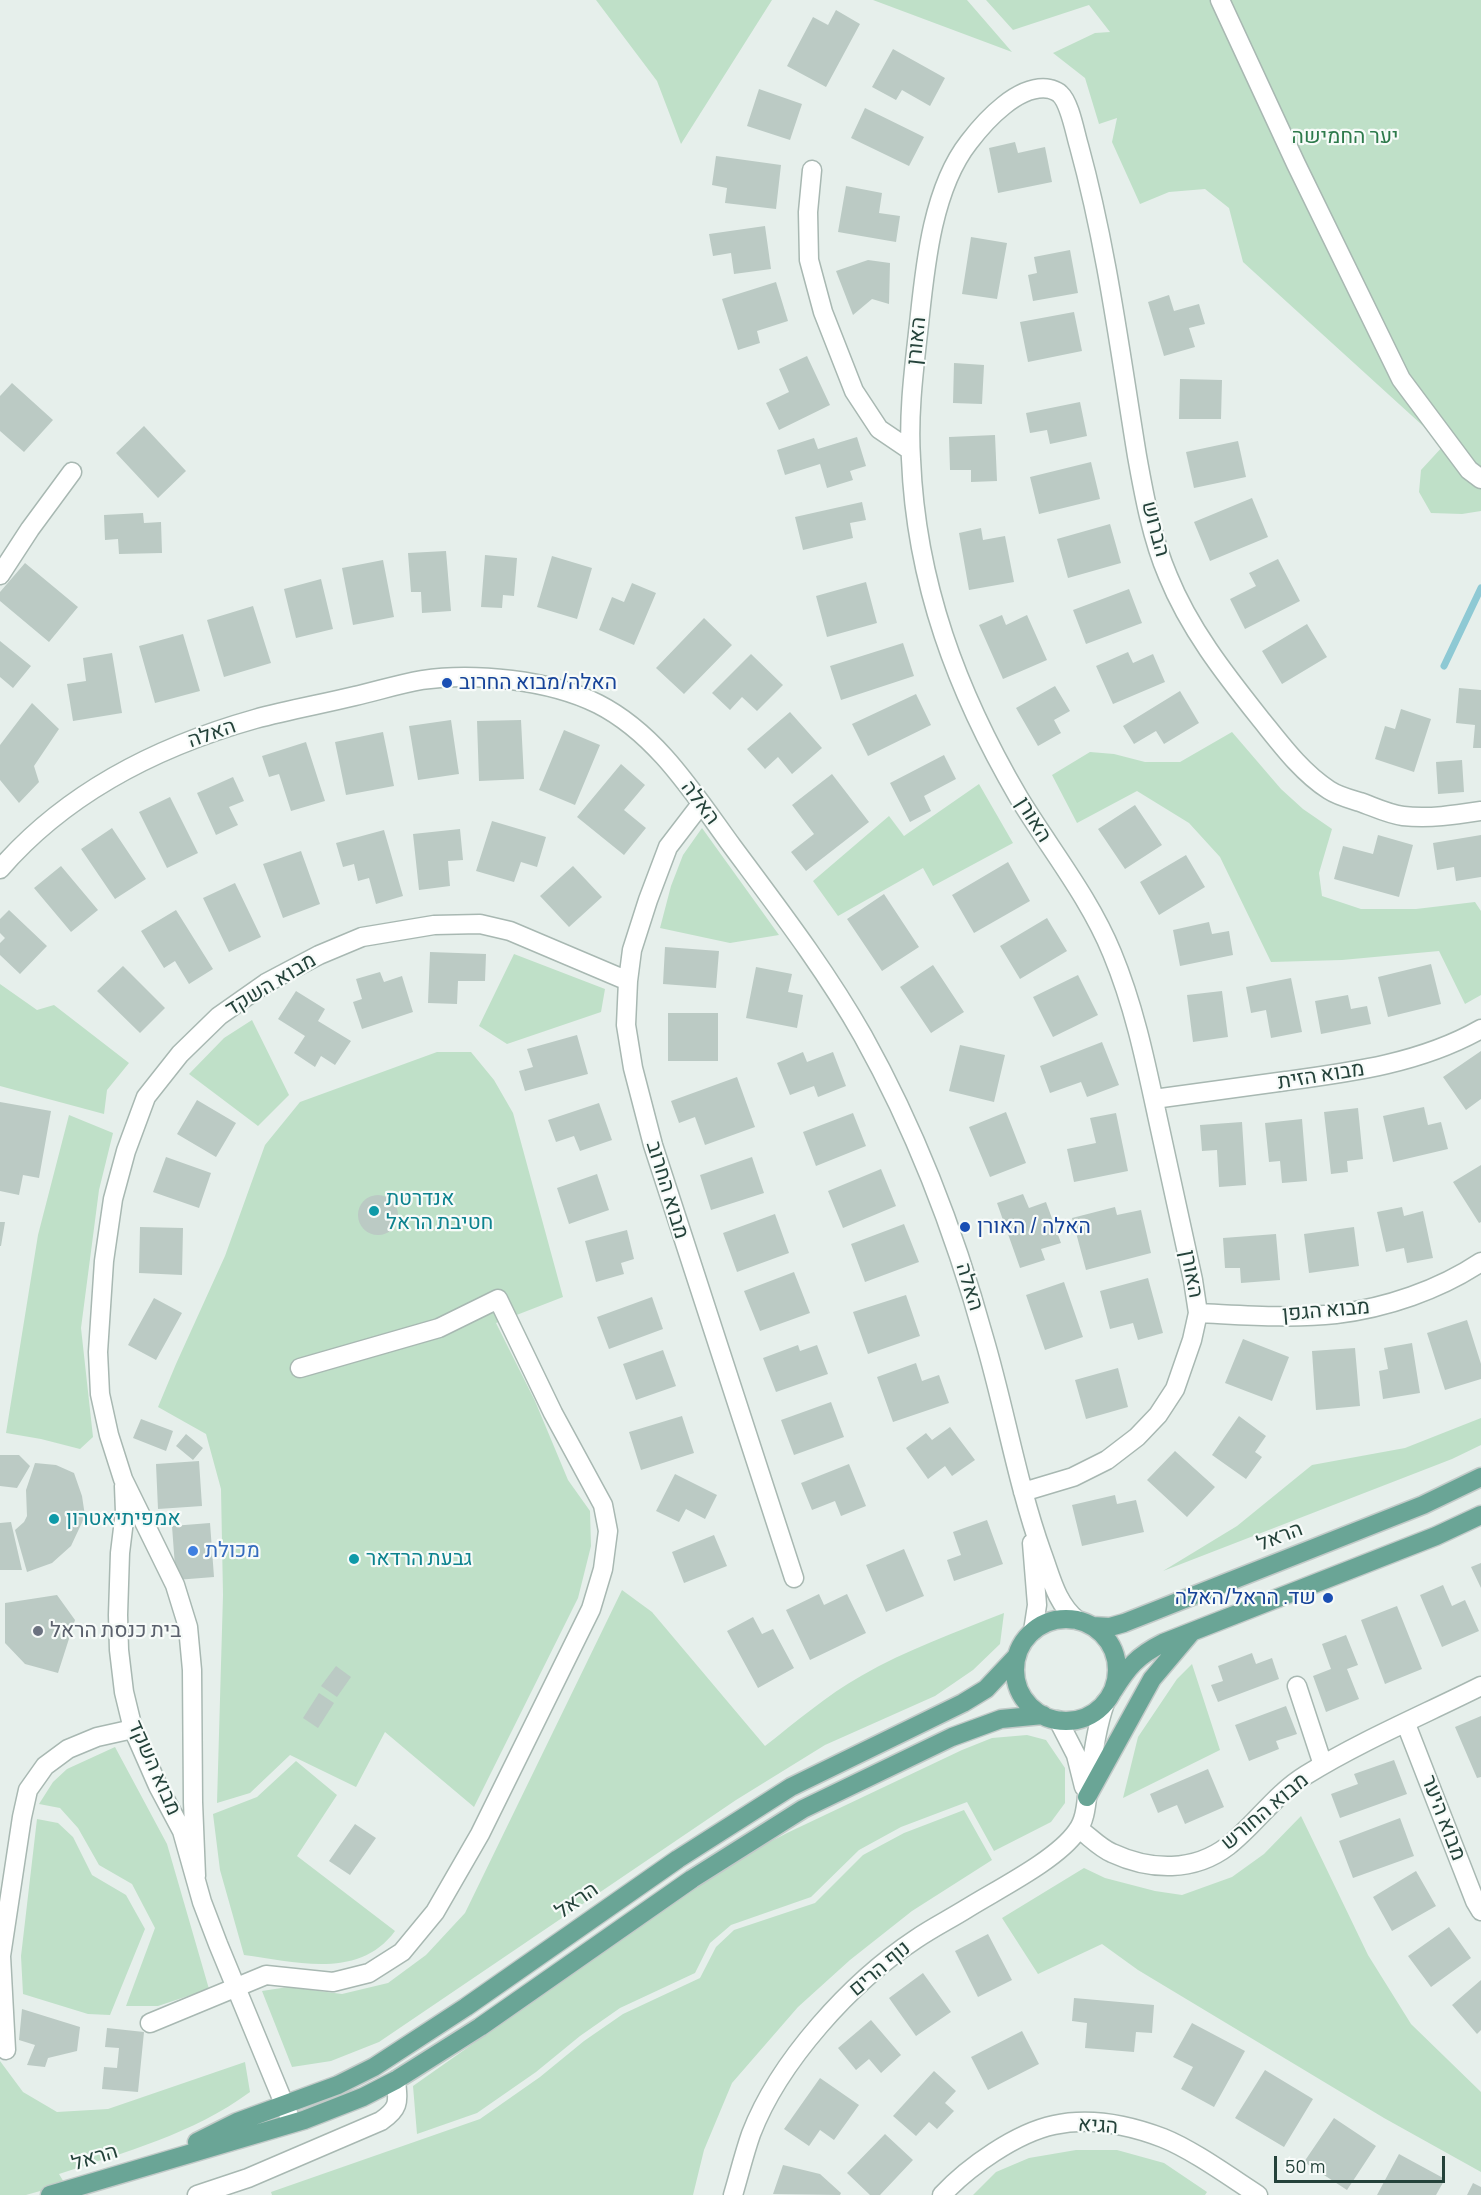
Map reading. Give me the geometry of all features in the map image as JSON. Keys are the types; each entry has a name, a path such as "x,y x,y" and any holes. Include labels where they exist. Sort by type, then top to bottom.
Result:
{"main road":[{"name":"הראל","path":"1084,1623 1110,1627 1124,1623 1423,1505 1481,1478"},
{"path":"1109,1697 1117,1677 1117,1662 1104,1636 1084,1623 1061,1619 1046,1623 1033,1631 1023,1643 1017,1656 1015,1672 1018,1687 1025,1700 1036,1711 1051,1718 1080,1719 1094,1713 1109,1697 1128,1666 1143,1653 1192,1631 1436,1536 1481,1515"},
{"path":"1086,1798 1152,1679 1192,1631"},
{"name":"הראל","path":"152,2164 237,2122 338,2085 374,2067 466,2007 724,1829 790,1787 963,1703 986,1689 1017,1656"},
{"name":"הראל","path":"50,2195 332,2110 396,2080 480,2027 692,1879 803,1809 952,1737 1001,1719 1051,1718"}],"street":[{"path":"1220,0 1296,164 1401,379 1469,470 1481,479"},
{"name":"האורן","path":"1023,1492 1073,1477 1107,1460 1137,1437 1158,1415 1175,1389 1192,1340 1198,1313 1194,1280 1147,1062 1132,1007 1109,946 1077,889 1005,774 985,737 956,673 939,625 925,571 915,511 910,450 911,399 930,244 944,188 959,155 979,129 1003,106 1031,89"},
{"name":"הברוש","path":"1031,89 1051,89 1060,94 1068,108 1088,182 1119,333 1138,461 1152,522 1166,573 1189,618 1229,679 1283,747 1293,759 1331,792 1398,816 1437,817 1481,811"},
{"path":"812,170 808,212 809,260 824,312 854,391 879,429 910,450"},
{"path":"0,575 72,472"},
{"name":"האלה","path":"0,869 57,813 130,767 197,738 254,719 423,680 458,678 514,680 560,690 596,703 622,719 654,745 701,804 809,951 863,1037 939,1196 966,1272 1029,1517 1058,1598 1067,1612 1084,1623"},
{"name":"מבוא החרוב","path":"701,804 668,847 648,900 632,950 626,1025 633,1068 653,1146 794,1578"},
{"name":"מבוא השקד","path":"196,1876 192,1670 188,1628 175,1585 123,1479 109,1435 100,1394 98,1352 104,1261 113,1199 126,1151 146,1097 180,1054 219,1016 266,983 319,955 362,937 434,925 480,924 510,931 628,981"},
{"name":"מבוא הזית","path":"1154,1099 1393,1064 1422,1055 1481,1029"},
{"name":"מבוא הגפן","path":"1198,1313 1276,1316 1334,1314 1377,1307 1428,1290 1481,1262"},
{"path":"150,2023 267,1975 333,1982 369,1973 402,1952 435,1912 480,1834 591,1609 603,1569 608,1531 603,1506 553,1413 498,1299 439,1328 300,1368"},
{"name":"מבוא השקד","path":"123,1479 125,1512 121,1544 119,1650 124,1692 133,1729 158,1786 182,1831 202,1902 292,2123"},
{"name":"האלה","path":"1029,1517 1037,1605 1033,1631"},
{"path":"121,1544 152,1537"},
{"path":"1297,1686 1323,1765"},
{"name":"מבוא החורש","path":"1079,1828 1110,1852 1154,1866 1181,1867 1207,1860 1228,1845 1297,1781 1323,1765 1481,1686"},
{"name":"נוף הרים","path":"733,2195 752,2134 766,2103 787,2068 825,2019 852,1991 915,1940 1047,1859 1061,1849 1079,1828 1084,1814 1098,1724 1109,1697"},
{"name":"נוף הרים","path":"1051,1718 1076,1755 1086,1798"},
{"name":"מבוא היער","path":"1406,1724 1475,1901 1481,1911"},
{"path":"6,2050 1,1956 28,1790 45,1766 68,1749 97,1737 133,1729"},
{"path":"197,2195 251,2187 381,2121 393,2113 398,2103 396,2080"},
{"name":"הגיא","path":"942,2195 952,2184 991,2154 1024,2137 1054,2125 1093,2121 1164,2139 1208,2163 1258,2195"}],"green space":[{"path":"596,0 772,0 681,144 657,81"},
{"path":"873,0 967,0 1012,52"},
{"name":"יער החמישה","path":"986,0 1481,0 1481,511 1462,514 1431,513 1419,492 1421,470 1444,445 1243,262 1229,208 1205,189 1169,192 1140,204 1112,142 1117,118 1099,124 1085,78 1053,53 1095,33 1110,32 1089,5 1013,30"},
{"path":"1232,732 1281,789 1303,809 1332,829 1319,873 1322,896 1361,909 1416,909 1475,902 1481,911 1481,995 1465,1004 1439,951 1342,960 1271,962 1220,857 1189,823 1137,791 1077,823 1052,775 1090,752 1114,754 1145,762 1180,762"},
{"path":"979,784 1013,843 933,886 923,868 838,916 813,881 889,816 904,836"},
{"path":"702,828 779,935 730,943 660,928 671,886 683,855"},
{"path":"514,954 605,989 601,1012 507,1044 479,1026"},
{"path":"0,984 37,1010 54,1005 129,1063 107,1090 104,1114 0,1086"},
{"path":"252,1020 289,1095 258,1126 189,1074 224,1038"},
{"path":"437,1052 471,1052 494,1080 513,1113 563,1297 496,1323 535,1401 568,1480 590,1511 591,1546 578,1598 474,1807 385,1732 356,1787 290,1755 250,1793 217,1803 223,1595 221,1489 206,1434 158,1407 225,1256 265,1145 300,1102"},
{"path":"69,1115 113,1133 99,1190 81,1328 93,1437 80,1449 6,1433 38,1235"},
{"path":"1481,1418 1481,1445 1452,1459 1163,1571 1237,1526 1312,1465 1405,1448"},
{"path":"622,1590 652,1612 765,1746 848,1683 913,1650 1004,1613 1000,1644 973,1670 935,1696 825,1745 736,1800 379,2042 331,2061 292,2067 262,1991 288,1987 342,1994 388,1983 426,1955 465,1913"},
{"path":"1192,1664 1220,1750 1123,1798 1138,1737 1177,1679"},
{"path":"1027,1735 1046,1740 1065,1768 1065,1803 1051,1822 994,1851 967,1802 901,1827 859,1850 811,1897 731,1925 710,1943 695,1973 620,2008 580,2036 536,2072 477,2113 417,2134 413,2086 731,1862 962,1750 992,1738"},
{"path":"115,1747 167,1844 209,1989 158,2006 126,2006 155,1928 132,1884 99,1865 78,1828 60,1808 39,1804 53,1782 67,1769"},
{"path":"296,1761 337,1795 297,1856 395,1931 380,1946 364,1956 345,1962 305,1963 244,1955 220,1870 213,1814 257,1797"},
{"path":"964,1810 992,1860 912,1911 850,1960 798,2007 732,2083 704,2150 693,2195 272,2195 271,2192 480,2119 623,2014 700,1978 716,1947 734,1930 815,1903 863,1855 904,1833"},
{"path":"1301,1816 1368,1955 1411,2024 1481,2092 1481,2172 1384,2118 1138,1970 1102,1944 1038,1974 1002,1918 1084,1868 1105,1878 1155,1891 1182,1895 1232,1877 1264,1854"},
{"path":"37,1819 58,1823 73,1837 92,1875 126,1895 145,1929 110,2015 88,2014 23,1994 21,1956"},
{"path":"0,2061 23,2092 57,2112 108,2109 245,2062 250,2092 228,2107 182,2131 59,2174 65,2184 26,2195 0,2195"},
{"path":"1076,2150 1117,2150 1164,2163 1207,2192 1205,2195 973,2195 996,2172 1029,2158"}],"building":[{"path":"836,10 860,24 826,87 787,66 813,17 828,25"},
{"path":"893,49 945,78 930,106 902,90 896,100 872,87"},
{"path":"759,89 802,104 790,140 747,126"},
{"path":"865,108 924,137 909,166 851,138"},
{"path":"1015,142 1018,153 1045,147 1052,182 998,193 989,148"},
{"path":"716,156 781,165 776,209 725,203 727,188 712,185"},
{"path":"846,186 882,193 879,213 900,216 896,242 838,232"},
{"path":"765,226 771,269 734,274 731,253 713,256 709,234"},
{"path":"971,237 1007,243 997,299 962,294"},
{"path":"1070,250 1078,293 1033,301 1028,275 1037,273 1034,257"},
{"path":"868,260 890,263 889,304 872,299 853,315 836,271"},
{"path":"776,282 788,321 757,331 760,343 738,350 722,299"},
{"path":"1169,295 1174,311 1199,304 1205,324 1189,328 1195,347 1164,356 1148,302"},
{"path":"1074,312 1082,351 1028,362 1020,322"},
{"path":"807,356 830,405 779,430 766,403 789,392 779,369"},
{"path":"954,363 984,365 982,404 953,403"},
{"path":"1180,379 1222,380 1221,419 1179,419"},
{"path":"12,383 53,420 24,452 0,431 0,396"},
{"path":"1080,402 1087,436 1050,444 1047,430 1030,433 1026,413"},
{"path":"144,426 186,471 158,498 116,453"},
{"path":"995,435 997,481 971,482 971,470 950,470 949,437"},
{"path":"857,437 866,466 850,471 853,480 827,488 820,464 785,475 777,450 814,438 818,449"},
{"path":"1238,441 1246,477 1194,488 1186,452"},
{"path":"1091,462 1100,499 1039,514 1030,477"},
{"path":"1252,498 1268,537 1210,561 1194,522"},
{"path":"862,502 866,520 850,523 853,538 803,550 795,517"},
{"path":"143,513 144,523 161,522 162,553 119,554 118,539 105,540 104,515"},
{"path":"1110,524 1121,563 1068,578 1057,539"},
{"path":"981,528 983,540 1005,536 1014,582 969,590 959,533"},
{"path":"446,551 451,611 422,613 421,592 411,592 408,553"},
{"path":"485,555 517,558 514,596 503,595 502,608 481,607"},
{"path":"552,556 592,568 577,619 537,607"},
{"path":"1278,559 1300,601 1245,629 1230,599 1256,586 1249,573"},
{"path":"383,560 394,617 353,625 342,568"},
{"path":"25,563 78,607 49,642 0,601 0,592"},
{"path":"321,579 333,629 296,638 284,589"},
{"path":"866,582 877,623 827,637 816,596"},
{"path":"632,583 656,593 634,645 599,630 612,597 624,602"},
{"path":"1129,589 1142,623 1086,644 1073,610"},
{"path":"253,606 271,663 224,677 207,620"},
{"path":"1002,615 1006,625 1027,615 1047,660 1003,679 979,625"},
{"path":"704,618 732,645 684,694 656,668"},
{"path":"1307,624 1327,657 1282,684 1262,651"},
{"path":"183,634 200,691 155,703 139,646"},
{"path":"0,641 31,666 13,688 0,677"},
{"path":"903,643 914,676 841,700 830,666"},
{"path":"1128,652 1133,663 1153,654 1165,682 1113,704 1096,666"},
{"path":"112,653 122,713 73,721 67,684 86,681 83,658"},
{"path":"751,654 783,685 757,711 742,697 730,710 712,693"},
{"path":"1055,686 1070,711 1054,720 1061,733 1038,746 1016,708"},
{"path":"1459,688 1481,690 1481,748 1473,748 1475,725 1456,723"},
{"path":"1180,691 1199,723 1164,744 1156,731 1134,744 1123,726"},
{"path":"916,694 931,725 868,756 852,724"},
{"path":"32,703 59,729 34,766 39,782 19,803 0,780 0,745"},
{"path":"1401,709 1431,719 1414,772 1375,759 1385,726 1395,729"},
{"path":"790,712 822,748 792,774 778,757 765,769 747,749"},
{"path":"451,720 459,774 418,780 409,726"},
{"path":"521,720 524,779 479,781 477,721"},
{"path":"564,730 600,745 575,805 539,790"},
{"path":"383,732 394,786 346,795 335,742"},
{"path":"306,742 325,801 291,811 279,774 269,777 262,756"},
{"path":"944,755 956,779 924,796 931,811 910,822 890,783"},
{"path":"1462,760 1464,792 1438,794 1436,762"},
{"path":"621,764 645,785 624,810 646,828 624,855 577,817"},
{"path":"832,774 869,822 806,871 791,852 814,834 792,805"},
{"path":"233,777 244,801 229,807 238,825 216,835 197,793"},
{"path":"170,797 198,853 167,868 139,812"},
{"path":"1135,805 1162,845 1125,869 1098,829"},
{"path":"492,821 546,837 537,867 521,862 514,882 476,871"},
{"path":"112,828 146,879 115,899 81,849"},
{"path":"460,829 463,860 448,861 450,886 419,890 413,834"},
{"path":"384,830 403,896 376,904 369,878 358,881 354,864 343,867 336,843"},
{"path":"1378,835 1413,845 1399,897 1334,879 1343,846 1373,854"},
{"path":"1481,835 1481,877 1456,881 1454,867 1437,870 1433,843"},
{"path":"301,851 320,904 283,918 263,864"},
{"path":"1186,855 1205,887 1159,915 1140,882"},
{"path":"1008,862 1030,901 974,933 952,895"},
{"path":"61,866 98,910 71,932 34,888"},
{"path":"573,866 602,897 569,927 540,896"},
{"path":"235,883 261,937 229,952 203,898"},
{"path":"884,894 919,947 882,971 847,919"},
{"path":"9,910 47,946 20,974 0,955 0,943 5,938 0,933 0,919"},
{"path":"176,910 213,969 189,984 175,961 164,968 141,931"},
{"path":"1047,918 1067,951 1020,979 1000,946"},
{"path":"1209,922 1212,934 1229,931 1233,955 1180,966 1173,930"},
{"path":"665,947 719,951 716,988 663,984"},
{"path":"430,952 486,954 485,981 458,981 457,1004 428,1003"},
{"path":"1431,964 1441,1004 1388,1017 1378,977"},
{"path":"933,965 964,1012 931,1033 900,987"},
{"path":"123,966 165,1008 140,1033 97,991"},
{"path":"756,967 792,974 788,992 803,995 797,1028 746,1018"},
{"path":"380,972 384,982 402,976 413,1012 362,1029 353,1002 362,999 356,979"},
{"path":"1078,975 1098,1015 1053,1037 1033,997"},
{"path":"1291,978 1302,1032 1271,1038 1266,1010 1251,1013 1246,987"},
{"path":"296,991 325,1009 318,1021 351,1041 335,1065 321,1056 315,1067 294,1053 305,1036 278,1019"},
{"path":"1222,991 1228,1037 1193,1042 1187,995"},
{"path":"1348,995 1351,1009 1367,1006 1371,1024 1321,1034 1315,1001"},
{"path":"668,1013 718,1013 718,1061 668,1061"},
{"path":"577,1035 588,1074 525,1091 519,1071 533,1067 527,1049"},
{"path":"1102,1042 1119,1085 1087,1097 1081,1082 1050,1093 1040,1066"},
{"path":"960,1045 1005,1055 994,1102 949,1091"},
{"path":"1481,1051 1481,1099 1466,1110 1443,1077"},
{"path":"803,1052 807,1062 833,1052 846,1086 818,1097 814,1086 790,1095 777,1063"},
{"path":"737,1077 755,1127 705,1145 695,1117 679,1123 671,1101"},
{"path":"197,1100 236,1123 216,1157 177,1134"},
{"path":"0,1102 51,1111 39,1178 23,1175 19,1195 0,1191"},
{"path":"599,1103 612,1140 580,1151 574,1136 556,1142 548,1120"},
{"path":"1424,1107 1428,1125 1441,1122 1448,1149 1393,1162 1383,1116"},
{"path":"1358,1108 1363,1159 1347,1161 1348,1172 1331,1174 1324,1112"},
{"path":"1006,1112 1026,1163 990,1177 969,1127"},
{"path":"853,1113 866,1146 816,1166 803,1132"},
{"path":"1116,1113 1128,1171 1074,1182 1067,1149 1096,1143 1090,1118"},
{"path":"1302,1119 1307,1181 1282,1183 1280,1161 1269,1162 1265,1123"},
{"path":"1242,1122 1246,1185 1219,1187 1217,1150 1202,1151 1200,1125"},
{"path":"166,1157 211,1173 199,1208 153,1192"},
{"path":"752,1157 764,1193 711,1210 700,1175"},
{"path":"1481,1165 1481,1222 1479,1223 1453,1182"},
{"path":"881,1169 896,1206 843,1228 828,1191"},
{"path":"597,1174 609,1210 569,1224 557,1188"},
{"path":"1023,1194 1029,1208 1046,1202 1061,1243 1041,1249 1045,1260 1020,1268 997,1203"},
{"path":"378,1195 392,1201 398,1215 392,1229 378,1235 364,1229 358,1215 364,1201"},
{"path":"1115,1207 1117,1215 1141,1210 1151,1253 1086,1270 1072,1218"},
{"path":"1402,1207 1404,1216 1423,1211 1433,1258 1407,1263 1404,1248 1386,1252 1377,1212"},
{"path":"775,1214 789,1253 737,1272 723,1233"},
{"path":"0,1222 5,1222 1,1246 0,1246"},
{"path":"904,1224 919,1262 865,1282 851,1244"},
{"path":"140,1227 183,1228 182,1275 139,1273"},
{"path":"1354,1227 1359,1266 1309,1273 1304,1234"},
{"path":"627,1230 634,1259 621,1263 624,1274 596,1282 585,1241"},
{"path":"1276,1234 1280,1280 1241,1283 1240,1268 1225,1268 1223,1238"},
{"path":"794,1272 810,1313 760,1331 744,1291"},
{"path":"1148,1278 1163,1333 1138,1340 1133,1323 1110,1329 1100,1291"},
{"path":"1064,1282 1083,1337 1045,1350 1026,1295"},
{"path":"906,1295 920,1336 868,1354 853,1312"},
{"path":"652,1297 663,1329 609,1349 597,1317"},
{"path":"154,1298 182,1313 156,1360 128,1345"},
{"path":"1467,1320 1481,1364 1481,1379 1445,1390 1427,1333"},
{"path":"1243,1339 1289,1357 1272,1401 1225,1383"},
{"path":"1412,1343 1420,1393 1383,1399 1379,1371 1388,1369 1384,1348"},
{"path":"798,1345 800,1351 817,1345 828,1374 776,1392 763,1358"},
{"path":"1355,1348 1360,1406 1316,1410 1312,1351"},
{"path":"663,1350 676,1386 636,1400 623,1364"},
{"path":"916,1363 922,1381 939,1375 949,1403 893,1422 877,1377"},
{"path":"1118,1368 1128,1407 1086,1419 1075,1380"},
{"path":"831,1402 844,1437 794,1455 781,1420"},
{"path":"682,1416 694,1453 641,1470 629,1432"},
{"path":"1239,1416 1266,1436 1255,1452 1262,1457 1246,1479 1212,1455"},
{"path":"141,1419 173,1431 166,1451 133,1438"},
{"path":"950,1427 975,1460 952,1476 945,1466 928,1479 906,1448 926,1433 932,1440"},
{"path":"186,1434 203,1448 193,1460 176,1446"},
{"path":"1175,1451 1215,1487 1187,1517 1147,1480"},
{"path":"0,1455 19,1455 30,1466 17,1488 0,1486"},
{"path":"199,1461 202,1506 158,1509 156,1464"},
{"name":"אמפיתיאטרון","path":"35,1463 56,1465 74,1473 82,1496 85,1516 71,1546 52,1563 27,1572 15,1530 27,1516 26,1490"},
{"path":"849,1464 866,1506 841,1516 835,1501 812,1510 801,1483"},
{"path":"675,1474 717,1495 705,1519 686,1509 679,1522 656,1511"},
{"path":"1115,1495 1117,1504 1136,1500 1144,1532 1082,1546 1072,1505"},
{"path":"987,1520 1003,1564 954,1581 947,1560 961,1555 953,1532"},
{"path":"11,1522 22,1570 0,1570 0,1523"},
{"name":"מכולת","path":"210,1523 214,1577 176,1580 172,1526"},
{"path":"714,1535 727,1566 684,1583 672,1552"},
{"path":"904,1549 924,1596 886,1612 866,1565"},
{"path":"1481,1563 1481,1588 1471,1567"},
{"path":"1443,1585 1452,1606 1465,1600 1479,1631 1442,1647 1420,1595"},
{"path":"819,1594 824,1605 847,1594 866,1633 810,1660 786,1610"},
{"name":"בית כנסת הראל","path":"57,1595 75,1620 58,1673 25,1664 5,1643 5,1603"},
{"path":"1397,1606 1422,1669 1385,1684 1361,1620"},
{"path":"753,1617 762,1634 773,1629 794,1668 758,1688 727,1631"},
{"path":"1346,1635 1358,1665 1347,1669 1359,1699 1326,1712 1313,1676 1331,1669 1322,1644"},
{"path":"1252,1653 1256,1664 1272,1658 1279,1679 1218,1702 1211,1685 1223,1681 1218,1666"},
{"path":"336,1666 351,1677 337,1697 321,1686"},
{"path":"319,1693 334,1703 318,1728 303,1718"},
{"path":"1286,1706 1297,1734 1276,1741 1279,1749 1249,1761 1235,1725"},
{"path":"1481,1716 1481,1777 1477,1778 1455,1727"},
{"path":"1394,1760 1407,1794 1340,1818 1331,1794 1358,1784 1354,1774"},
{"path":"1208,1769 1224,1807 1185,1824 1177,1805 1158,1813 1150,1794"},
{"path":"1400,1818 1414,1856 1353,1878 1339,1841"},
{"path":"355,1824 376,1838 350,1875 329,1861"},
{"path":"1416,1871 1436,1906 1392,1931 1373,1897"},
{"path":"1449,1927 1471,1958 1431,1987 1408,1956"},
{"path":"988,1934 1012,1980 978,1997 955,1951"},
{"path":"923,1973 951,2012 916,2036 889,1998"},
{"path":"1481,1980 1481,2030 1477,2034 1452,2005"},
{"path":"1074,1998 1154,2005 1152,2033 1136,2032 1134,2052 1085,2048 1087,2023 1072,2021"},
{"path":"22,2009 80,2027 77,2051 48,2058 45,2067 27,2065 35,2045 19,2040"},
{"path":"871,2020 901,2055 881,2073 869,2059 856,2070 838,2048"},
{"path":"1192,2023 1245,2051 1214,2107 1181,2089 1193,2067 1173,2057"},
{"path":"107,2028 144,2032 138,2092 102,2089 104,2067 117,2068 119,2048 105,2047"},
{"path":"1022,2031 1039,2064 988,2090 971,2057"},
{"path":"1265,2070 1313,2099 1284,2147 1235,2118"},
{"path":"934,2071 956,2091 945,2103 954,2111 937,2129 929,2122 916,2136 893,2116"},
{"path":"820,2078 859,2105 834,2140 820,2130 809,2146 784,2129"},
{"path":"1334,2118 1376,2146 1347,2190 1304,2162"},
{"path":"885,2134 913,2160 880,2195 870,2195 847,2173"},
{"path":"1399,2154 1445,2179 1436,2195 1377,2195"},
{"path":"783,2165 820,2174 841,2193 840,2195 773,2194"},
{"path":"1473,2183 1481,2187 1481,2195 1467,2195"}],"waterway":[{"path":"1444,666 1481,588"}],"place":[{"name":"האלה/מבוא החרוב","path":"447,683"},
{"name":"אנדרטת חטיבת הראל","path":"374,1211"},
{"name":"האלה / האורן","path":"965,1227"},
{"name":"אמפיתיאטרון","path":"54,1519"},
{"name":"מכולת","path":"193,1551"},
{"name":"גבעת הרדאר","path":"354,1559"},
{"name":"שד. הראל/האלה","path":"1328,1598"},
{"name":"בית כנסת הראל","path":"38,1631"}]}
